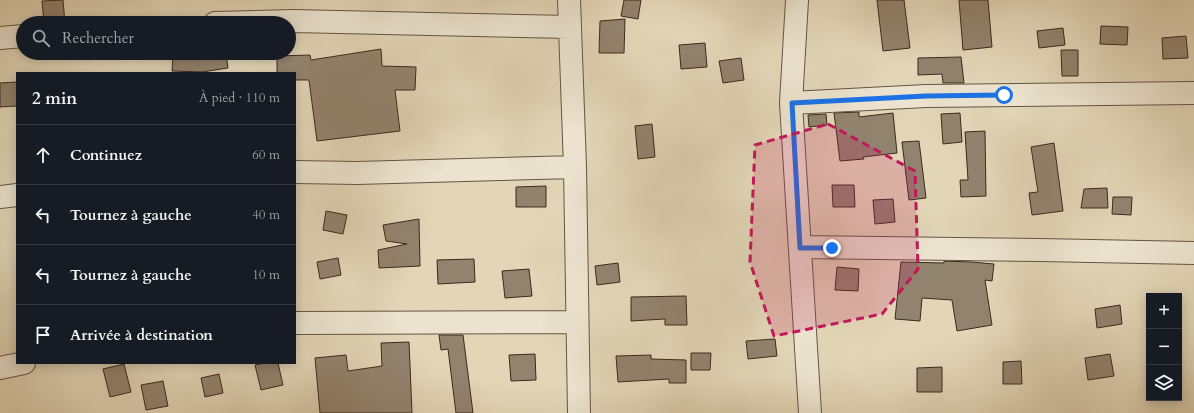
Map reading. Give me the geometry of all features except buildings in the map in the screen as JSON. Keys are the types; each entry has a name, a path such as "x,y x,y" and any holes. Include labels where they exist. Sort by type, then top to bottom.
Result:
{"street":[{"path":"569,0 579,413"},
{"path":"797,0 792,103 810,413"},
{"path":"296,21 570,27"},
{"path":"0,38 16,37"},
{"path":"792,103 926,96 1194,93"},
{"path":"296,172 357,173 574,166"},
{"path":"0,197 16,195"},
{"path":"800,248 1194,253"},
{"path":"296,323 576,322"},
{"path":"0,368 19,364"}],"highlighted area":[{"path":"828,124 915,171 918,269 882,314 774,336 750,262 755,145"}],"route":[{"path":"832,248 800,248 792,103 926,96 1004,95"}]}
